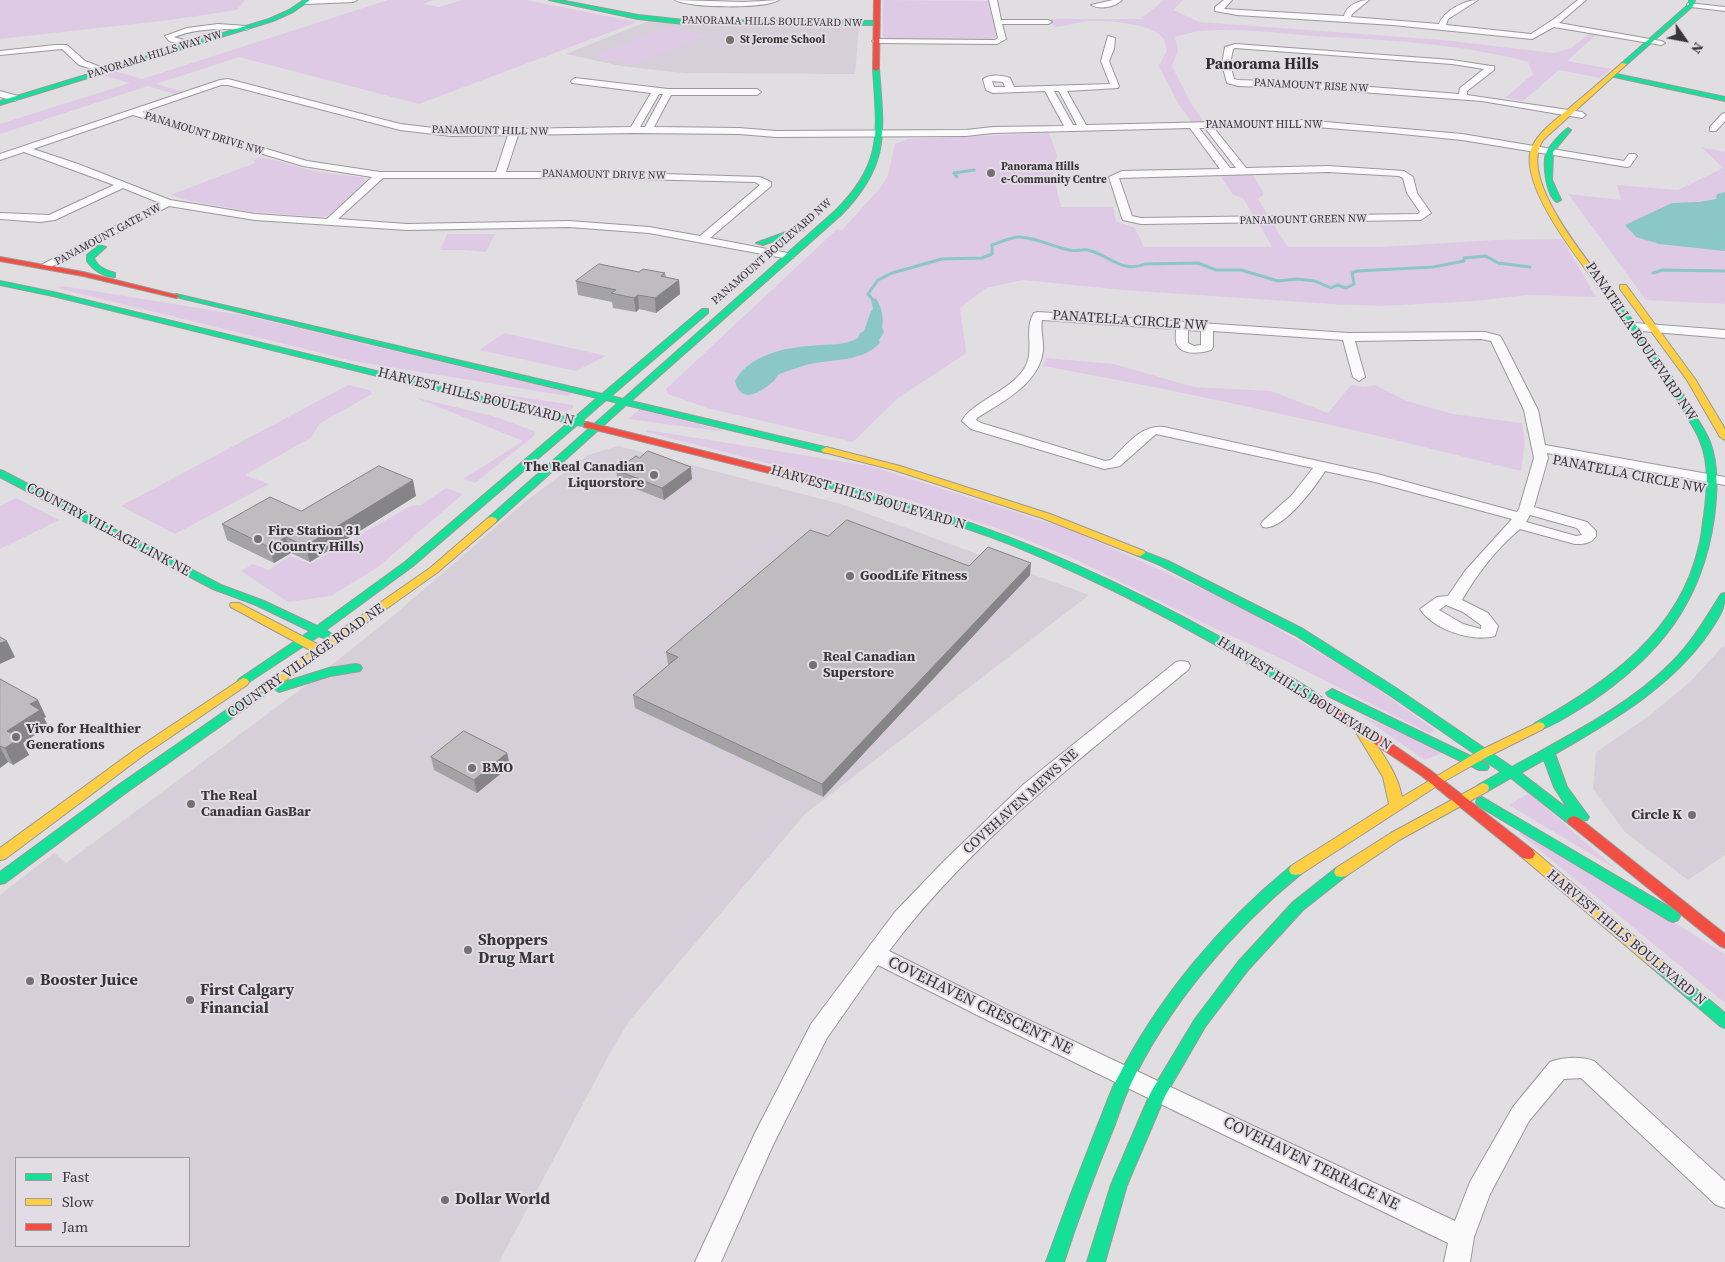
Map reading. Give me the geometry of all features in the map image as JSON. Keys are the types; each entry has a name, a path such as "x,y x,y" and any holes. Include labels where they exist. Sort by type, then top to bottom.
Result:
{"street":[{"path":"307,1 354,0"},
{"name":"PANORAMA HILLS BOULEVARD NW","path":"552,0 638,17 684,22 867,24"},
{"name":"PANORAMA HILLS BOULEVARD NW","path":"572,0 677,18 867,24"},
{"path":"679,0 735,4 764,3 775,0"},
{"name":"PANAMOUNT BOULEVARD NW","path":"602,424 838,213 868,178 876,157 878,131 876,41 867,24 877,0"},
{"path":"867,24 876,41 997,42 1002,40 993,0"},
{"path":"1094,5 1113,4 1118,0"},
{"path":"1228,0 1218,9 1257,15 1442,26 1532,37 1555,22 1582,0"},
{"path":"1347,19 1348,13 1365,0"},
{"path":"1442,26 1445,18 1474,0"},
{"name":"PANORAMA HILLS WAY NW","path":"0,102 246,28 291,11 307,1"},
{"path":"1534,149 1549,130 1573,116 1620,77 1697,3 1725,9"},
{"path":"998,22 1048,22"},
{"path":"1555,22 1657,41"},
{"path":"190,45 172,39 169,36 185,31 227,25 246,28"},
{"path":"1010,89 1056,90 1109,88 1115,86 1105,61 1110,49 1111,38"},
{"name":"PANAMOUNT RISE NW","path":"1463,97 1463,90 1491,68 1452,62 1234,46 1229,47 1226,64 1230,81 1238,83 1320,86 1463,97 1573,116"},
{"path":"0,53 64,47 82,63 105,70"},
{"path":"862,69 877,69"},
{"path":"1620,77 1725,95"},
{"path":"1620,77 1725,99"},
{"path":"575,81 668,92 757,92"},
{"name":"PANAMOUNT HILL NW","path":"131,112 228,82 400,127 451,133 634,130 739,131 776,134 863,131 966,133 993,130 1303,124 1382,129 1462,138 1628,164 1632,156"},
{"path":"1056,90 1084,128"},
{"path":"1056,90 1070,128"},
{"path":"634,130 656,91"},
{"path":"648,130 668,92"},
{"path":"0,94 15,98"},
{"name":"PANAMOUNT DRIVE NW","path":"0,157 131,112 306,164 380,175 500,174 757,179 767,184 704,237"},
{"path":"1562,206 1556,199 1549,180 1550,152 1573,116"},
{"path":"1713,129 1725,116"},
{"path":"1192,125 1227,171"},
{"path":"1207,125 1242,170"},
{"path":"500,174 514,132"},
{"path":"24,148 168,203 255,217 407,227 569,224 649,230 760,243 777,250"},
{"name":"PANATELLA BOULEVARD NW","path":"1055,1262 1085,1173 1127,1076 1181,992 1213,950 1267,894 1315,856 1484,754 1548,722 1626,673 1666,635 1688,610 1709,568 1716,543 1721,486 1707,447 1694,418 1641,338 1545,204 1536,184 1534,149"},
{"name":"PANAMOUNT GREEN NW","path":"1328,169 1401,173 1408,177 1412,193 1426,213 1421,217 1364,219 1142,222 1127,218 1114,177 1122,174 1227,171 1328,169"},
{"path":"330,221 380,175"},
{"path":"0,216 40,220 51,218 120,186"},
{"name":"PANAMOUNT GATE NW","path":"37,277 168,203"},
{"name":"PANAMOUNT GATE NW","path":"62,268 180,206"},
{"name":"PANAMOUNT BOULEVARD NW","path":"759,264 812,220"},
{"path":"760,243 800,230"},
{"path":"704,237 792,253"},
{"path":"102,248 90,257 91,263 94,266 141,286"},
{"name":"HARVEST HILLS BOULEVARD N","path":"0,259 37,277 356,369 576,421 602,424 636,437 851,490 969,526 1020,545 1137,597 1258,663 1355,723 1436,782 1466,798 1725,1022"},
{"path":"4,295 13,285 62,268"},
{"name":"HARVEST HILLS BOULEVARD N","path":"0,283 13,285 62,268 560,387 601,401 625,402 876,463 977,492 1046,516 1164,563 1299,632 1392,691 1510,772 1725,942"},
{"path":"0,269 58,283"},
{"name":"PANATELLA BOULEVARD NW","path":"1614,275 1662,339 1717,420 1725,437"},
{"path":"4,295 37,277"},
{"path":"96,289 189,305 219,306"},
{"name":"PANAMOUNT BOULEVARD NW","path":"576,421 710,306"},
{"name":"PANATELLA CIRCLE NW","path":"1046,315 1207,328 1348,337 1481,335 1496,340 1532,410 1541,453 1521,517 1377,478 1156,430 1149,432 1115,463 1104,465 976,426 969,422 971,416 1022,381 1036,359 1035,320 1038,316 1046,315"},
{"path":"1182,326 1182,344 1196,350 1207,347 1207,328"},
{"path":"1634,328 1725,334"},
{"path":"1348,337 1359,377"},
{"path":"1641,338 1725,342"},
{"path":"608,379 654,354"},
{"path":"356,369 490,389"},
{"path":"647,383 648,391 658,400 713,423"},
{"path":"560,387 595,384"},
{"path":"455,393 528,418 546,429 551,442"},
{"path":"573,402 601,401"},
{"name":"COUNTRY VILLAGE ROAD NE","path":"0,855 140,752 303,642 409,564 576,421"},
{"path":"602,424 620,421"},
{"name":"COUNTRY VILLAGE ROAD NE","path":"0,879 122,789 434,570 602,424"},
{"path":"607,442 636,437"},
{"path":"729,439 876,463"},
{"path":"540,476 586,451"},
{"name":"PANATELLA CIRCLE NW","path":"1541,453 1721,486"},
{"path":"1268,524 1295,503 1311,484 1321,466"},
{"name":"COUNTRY VILLAGE LINK NE","path":"0,473 217,587 245,595 272,607 336,640"},
{"path":"1453,601 1470,574 1521,517"},
{"path":"336,605 409,564"},
{"name":"COUNTRY VILLAGE LINK NE","path":"217,587 232,604 321,651"},
{"path":"1096,1262 1119,1185 1160,1092 1200,1023 1237,973 1298,906 1352,863 1396,836 1548,752 1599,721 1656,682 1692,647 1713,618 1725,596"},
{"path":"272,607 301,612 309,611"},
{"path":"256,616 265,636"},
{"path":"255,674 269,648"},
{"path":"1258,663 1332,694 1494,772 1510,772"},
{"name":"COVEHAVEN MEWS NE","path":"875,954 902,918 952,865 1031,789 1182,666"},
{"path":"257,696 329,672 356,668"},
{"path":"1355,723 1392,777 1397,796 1396,806"},
{"path":"1548,752 1550,767 1570,804 1617,857"},
{"path":"1466,798 1725,949"},
{"name":"COVEHAVEN CRESCENT NE","path":"708,1262 764,1139 819,1031 875,954 995,1014 1160,1092"},
{"path":"1457,1262 1462,1237 1479,1190 1521,1114 1558,1069 1586,1068 1725,1197"},
{"name":"COVEHAVEN TERRACE NE","path":"1160,1092 1462,1237"}],"shaded area":[{"path":"0,0 245,0 237,10 170,20 0,39"},
{"path":"388,0 433,0 424,4 439,7 462,0 526,0 637,22 419,104 239,57 156,84 184,92 177,95 148,86 0,134 0,124 130,83 103,75 115,71 142,79"},
{"path":"883,0 988,1 997,37 990,39 890,39 883,37"},
{"path":"1164,0 1183,0 1173,10 1199,22 1443,40 1554,53 1571,48 1590,33 1597,34 1567,61 1611,69 1600,78 1559,70 1523,101 1505,98 1533,74 1528,62 1475,50 1394,41 1271,32 1242,30 1201,31 1175,37 1178,50 1172,66 1192,105 1204,122 1192,122 1179,105 1159,66 1167,50 1161,36 1145,27 1111,21 1089,21 1054,27 1050,19 1147,19 1138,18 1144,16"},
{"name":"St Jerome School","path":"649,21 716,26 859,25 855,74 684,73 621,66 566,54"},
{"path":"667,27 707,35 634,65 592,56"},
{"path":"1049,133 1057,155 1053,174 1061,207 1113,207 1116,221 1135,228 1144,247 1272,247 1259,224 1273,224 1288,247 1381,247 1495,240 1562,239 1596,297 1527,295 1475,301 1382,306 1123,290 1023,280 986,288 960,308 965,354 898,398 853,442 707,408 668,394 666,389 837,229 842,230 881,187 888,175 895,144 908,139"},
{"path":"1701,147 1725,152 1725,304 1646,300 1568,194 1621,200 1617,185 1678,190 1723,168"},
{"path":"262,157 317,172 363,177 366,181 331,215 320,217 253,212 194,202 170,195 255,163 254,160"},
{"path":"1219,174 1252,174 1264,194 1258,199 1269,217 1254,217 1243,198 1233,195"},
{"path":"447,234 495,234 486,252 440,250"},
{"path":"63,286 247,316 572,393 567,396 353,361 57,288"},
{"path":"504,333 606,356 576,371 479,350"},
{"path":"1046,358 1114,364 1194,387 1271,391 1328,413 1351,385 1365,387 1375,385 1407,401 1453,414 1522,423 1525,443 1521,471 1283,414 1043,366"},
{"path":"348,385 370,390 372,394 319,424 312,437 245,475 269,484 175,534 121,506"},
{"path":"492,394 573,405 573,408 565,412"},
{"path":"414,397 496,417 534,431 535,435 475,483 463,479 523,441"},
{"path":"640,409 722,430 628,419"},
{"path":"647,430 870,466 1071,530 1232,602 1359,676 1435,730 1431,734 1284,660 1214,628 1075,559 999,529 899,497 646,432"},
{"path":"618,446 841,504 1089,595 805,814 630,1020 611,1051 499,1262 0,1262 0,895 54,853 66,863 304,687 393,616 526,501 588,455"},
{"path":"446,488 463,494 378,567 331,596 288,602 241,571 253,564 269,570 290,556 310,564 410,506 421,505"},
{"path":"16,498 59,520 0,549 0,506"},
{"path":"1722,647 1725,648 1725,855 1688,880 1625,832 1593,789 1596,752 1649,716 1690,682"},
{"path":"1360,715 1444,752 1425,760"},
{"path":"1529,793 1616,869 1509,805"},
{"path":"1525,830 1725,954 1725,1003 1519,833"}],"water":[{"path":"1725,192 1725,251 1659,244 1636,237 1625,225 1672,203 1716,199 1717,194"},
{"path":"875,298 881,308 884,332 879,340 880,343 872,350 853,358 810,364 782,373 777,375 768,386 754,394 747,395 742,393 736,386 735,381 742,371 761,357 796,347 840,344 858,338 860,333 864,331 873,309 871,300"}],"building":[{"path":"599,264 639,272 643,269 665,273 661,276 679,280 655,298 638,295 634,298 611,293 616,290 576,281"},
{"path":"648,451 691,467 662,488 616,470 636,456 639,458"},
{"path":"379,466 413,480 305,546 286,537 269,547 222,524 270,497 301,511"},
{"name":"Real Canadian Superstore","path":"847,520 969,566 988,547 1031,563 822,784 633,695 678,657 666,652 810,530 828,536"},
{"path":"0,637 7,641 0,643"},
{"path":"0,679 38,700 30,704 40,710 7,731 20,738 5,748 0,746"},
{"path":"464,731 507,753 474,780 431,757"}],"waterway":[{"path":"957,177 954,173 974,170"},
{"path":"872,299 868,294 878,280 892,273 942,259 982,258 992,254 992,245 1017,237 1033,239 1071,251 1088,250 1096,252 1116,263 1130,267 1145,264 1198,263 1216,270 1241,270 1278,281 1297,279 1315,281 1331,288 1337,285 1346,288 1354,284 1352,273 1357,271 1433,267 1464,261 1464,258 1486,256 1498,263 1530,267"},
{"path":"1653,273 1663,270 1725,271"}],"traffic: fast":[{"path":"0,103 271,20 291,11 307,0"},
{"path":"552,0 638,17 684,22 875,23"},
{"path":"1624,64 1691,5 1692,0"},
{"path":"492,520 838,213 856,194 866,180 876,154 879,126 876,69"},
{"path":"1612,75 1725,99"},
{"path":"1557,200 1549,180 1550,152 1568,130"},
{"path":"760,243 800,230"},
{"path":"102,247 90,257 91,261 98,269 112,275"},
{"path":"0,283 53,294 587,425"},
{"path":"176,296 826,450"},
{"path":"1539,726 1603,688 1631,665 1656,640 1677,612 1693,581 1705,546 1711,483 1709,457 1705,441 1675,387 1612,298"},
{"path":"243,682 318,631 409,564 705,311"},
{"path":"0,473 217,587 260,603 329,636"},
{"path":"809,480 890,501 949,519 1060,562 1192,626 1318,700"},
{"path":"1140,553 1164,563 1299,632 1392,691 1528,784 1574,821"},
{"path":"1483,788 1615,712 1656,683 1677,664 1695,643 1725,596"},
{"path":"279,688 329,672 356,668"},
{"path":"0,879 122,789 265,689"},
{"path":"1332,693 1483,767"},
{"path":"1548,752 1560,787 1582,817"},
{"path":"1482,802 1673,916"},
{"path":"1055,1262 1119,1091 1139,1053 1178,995 1223,939 1272,890 1296,870"},
{"path":"1096,1262 1119,1185 1159,1092 1200,1023 1243,966 1298,906 1341,872"},
{"path":"1656,963 1725,1022"}],"traffic: slow":[{"path":"1612,298 1574,247 1546,203 1536,181 1532,162 1535,147 1545,133 1624,64"},
{"path":"1623,287 1691,379 1725,437"},
{"path":"826,450 897,468 1046,516 1140,553"},
{"path":"265,689 434,570 492,520"},
{"path":"235,605 315,648"},
{"path":"0,855 140,752 243,682"},
{"path":"1296,870 1439,779 1539,726"},
{"path":"1363,734 1390,777 1396,806"},
{"path":"1341,872 1396,836 1483,788"},
{"path":"1528,854 1656,963"}],"traffic: jam":[{"path":"876,69 877,0"},
{"path":"0,259 83,274 176,296"},
{"path":"587,425 809,480"},
{"path":"1318,700 1373,735 1426,773 1478,812 1528,854"},
{"path":"1574,821 1725,942"}],"place":[{"name":"St Jerome School","path":"730,40"},
{"name":"Panorama Hills e-Community Centre","path":"991,173"},
{"name":"The Real Canadian Liquorstore","path":"654,475"},
{"name":"Fire Station 31 (Country Hills)","path":"258,539"},
{"name":"GoodLife Fitness","path":"850,576"},
{"name":"Real Canadian Superstore","path":"813,665"},
{"name":"Vivo for Healthier Generations","path":"16,737"},
{"name":"BMO","path":"472,768"},
{"name":"The Real Canadian GasBar","path":"191,804"},
{"name":"Circle K","path":"1692,815"},
{"name":"Shoppers Drug Mart","path":"468,950"},
{"name":"Booster Juice","path":"30,981"},
{"name":"First Calgary Financial","path":"190,1000"},
{"name":"Dollar World","path":"445,1200"}],"district":[{"name":"Panorama Hills","path":"1262,65"}]}
